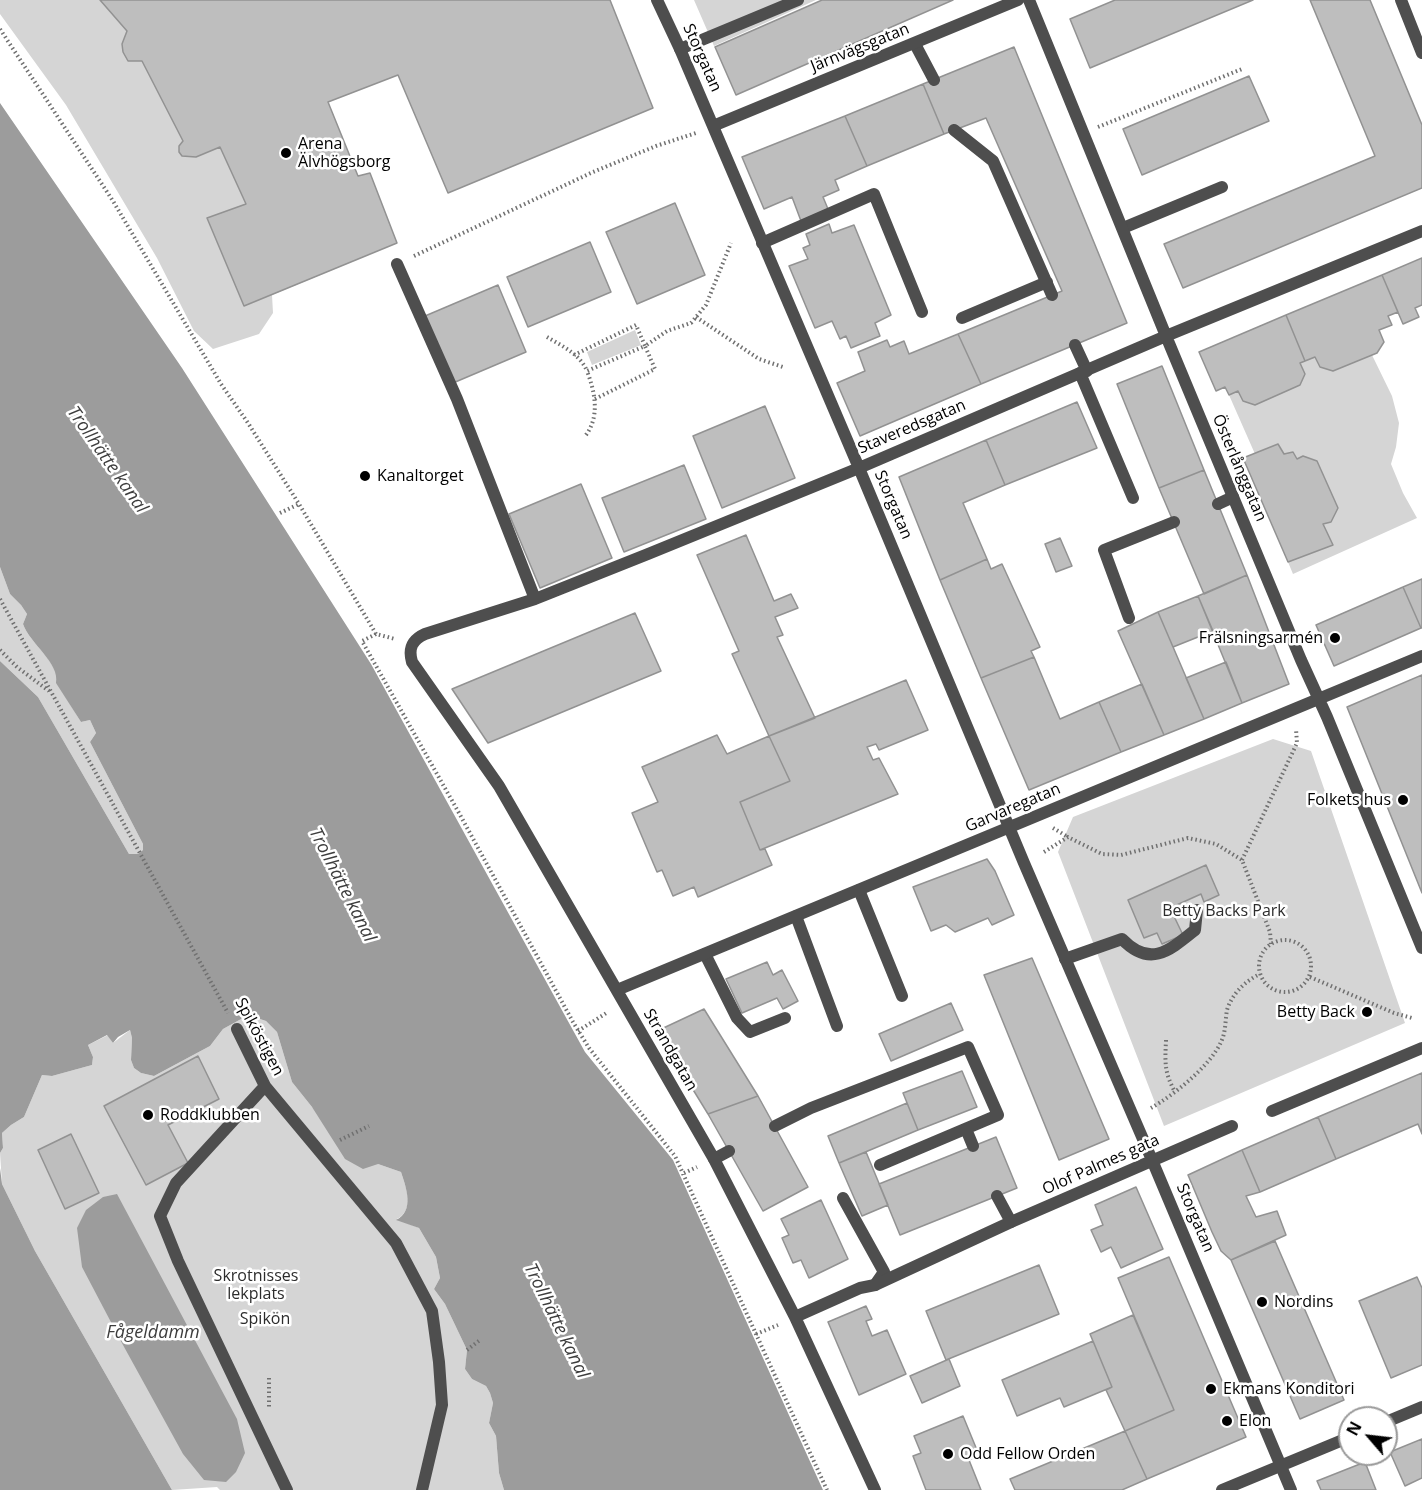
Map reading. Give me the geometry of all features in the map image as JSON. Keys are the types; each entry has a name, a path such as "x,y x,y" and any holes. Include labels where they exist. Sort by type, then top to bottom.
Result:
{"street":[{"name":"Storgatan","path":"657,0 859,468 1009,828 1291,1490"},
{"path":"680,49 798,0"},
{"name":"Järnvägsgatan","path":"713,126 1018,0"},
{"name":"Österlånggatan","path":"1029,0 1166,336 1422,948"},
{"path":"1401,0 1422,52"},
{"path":"915,44 934,80"},
{"path":"954,130 993,161 1052,295"},
{"path":"1123,228 1222,188"},
{"path":"762,243 874,194 922,312"},
{"name":"Staveredsgatan","path":"412,643 425,634 535,599 859,468 1166,336 1422,231"},
{"path":"397,264 457,399 535,599"},
{"path":"962,318 1047,282"},
{"path":"1075,345 1083,372 1133,498"},
{"path":"1218,504 1233,497"},
{"path":"1129,618 1104,550 1174,522"},
{"name":"Strandgatan","path":"412,643 409,652 412,662 499,786 714,1158 795,1317 875,1490"},
{"name":"Garvaregatan","path":"617,990 1422,656"},
{"path":"859,890 902,996"},
{"path":"1065,959 1122,939 1132,950 1142,955 1153,955 1175,947 1195,930 1197,910"},
{"path":"796,916 837,1026"},
{"path":"705,954 737,1018 750,1032 785,1018"},
{"name":"Spiköstigen","path":"237,1029 265,1086 396,1243 432,1311 442,1406 422,1490"},
{"path":"774,1126 811,1108 968,1047 998,1115 880,1165"},
{"path":"1272,1111 1422,1048"},
{"path":"265,1086 176,1183 160,1216 178,1261 287,1490"},
{"name":"Olof Palmes gata","path":"795,1317 860,1288 875,1285 1011,1222 1232,1126"},
{"path":"966,1129 974,1146"},
{"path":"714,1158 729,1151"},
{"path":"997,1196 1011,1222"},
{"path":"843,1198 884,1272 875,1285"},
{"path":"1398,1417 1422,1407"},
{"path":"1222,1490 1338,1442"}],"path":[{"path":"0,30 113,201 221,384 248,423 376,633 412,643"},
{"path":"1084,133 1242,69"},
{"path":"397,264 593,172 713,126"},
{"path":"587,372 645,346 667,331 691,323 706,305 731,243"},
{"path":"696,317 759,359 783,367"},
{"path":"574,355 636,325 655,369 595,399"},
{"path":"547,337 582,359 595,399 593,421 586,435"},
{"path":"280,513 298,504"},
{"name":"Spiköstigen","path":"0,599 237,1029"},
{"path":"376,633 362,641 578,1030 589,1048 675,1156 827,1490"},
{"path":"0,650 17,667 52,694"},
{"path":"1242,860 1297,742 1296,729"},
{"path":"1044,852 1068,837 1102,854 1121,855 1188,838 1215,844 1242,860 1270,932 1270,944 1261,957 1259,965 1260,974 1269,987 1284,993 1299,989 1310,976 1312,968 1311,960 1302,946 1287,940 1270,944"},
{"path":"1151,1108 1176,1092 1212,1056 1221,1042 1226,1026 1227,1010 1236,993 1247,980 1260,974"},
{"path":"1310,976 1394,1013 1412,1018"},
{"path":"578,1030 624,1002"},
{"path":"1166,1040 1167,1077 1176,1092"},
{"path":"340,1140 369,1126"},
{"path":"467,1350 480,1340"}],"green space":[{"name":"Arena Älvhögsborg","path":"0,0 610,0 653,108 448,193 398,75 328,102 358,176 370,173 397,243 272,295 273,313 259,334 213,349 194,331 157,258 66,105 0,14"},
{"path":"694,0 816,0 714,46"},
{"path":"635,330 641,345 592,365 587,352"},
{"path":"1372,355 1392,396 1399,423 1391,464 1417,518 1293,574 1288,562 1332,545 1323,524 1331,522 1338,508 1317,461 1303,456 1297,459 1293,452 1255,454 1229,395 1238,391 1243,401 1255,405 1300,385 1305,374 1300,363 1315,357 1320,367 1333,371"},
{"path":"0,567 10,594 27,614 23,624 54,668 57,683 81,722 90,720 96,733 90,742 143,844 143,850 138,854 129,854 38,697 0,661"},
{"name":"Betty Backs Park","path":"1273,739 1311,751 1405,1023 1164,1126 1058,852 1073,817"},
{"name":"Spikön","path":"254,1017 266,1021 277,1032 292,1082 312,1107 378,1164 401,1172 408,1198 406,1210 397,1219 419,1228 436,1257 440,1278 434,1289 445,1304 467,1350 465,1369 472,1379 486,1386 490,1393 493,1403 489,1423 496,1436 499,1473 504,1490 220,1490 217,1487 172,1490 35,1251 2,1184 0,1153 3,1148 2,1133 24,1117 42,1075 52,1076 92,1065 93,1057 88,1045 108,1035 113,1043 130,1030 131,1060 134,1068 141,1073 154,1076 210,1046 223,1029 243,1018"}],"water":[{"name":"Trollhätte kanal","path":"0,103 182,368 371,664 585,1052 673,1160 823,1490 504,1490 499,1473 496,1436 489,1423 493,1403 486,1386 472,1379 465,1369 467,1350 445,1304 434,1289 440,1278 436,1257 419,1228 396,1220 406,1211 408,1198 401,1172 378,1164 363,1169 345,1159 312,1107 292,1082 277,1032 266,1021 254,1017 243,1018 223,1029 210,1046 154,1076 141,1073 134,1068 131,1060 130,1030 113,1043 107,1035 88,1045 93,1057 92,1065 52,1076 42,1075 24,1117 2,1133 3,1148 0,1153 0,661 38,697 129,854 138,854 143,850 143,844 90,742 96,733 90,720 81,722 56,683 54,668 23,624 27,614 10,594 0,567"},
{"path":"0,1168 2,1184 35,1251 172,1490 0,1490"},
{"name":"Fågeldamm","path":"117,1194 237,1419 245,1453 236,1472 226,1482 204,1480 183,1454 82,1267 77,1228 86,1210 103,1197"}],"building":[{"name":"Arena Älvhögsborg","path":"100,0 610,0 653,108 448,193 398,75 328,102 358,176 370,173 397,243 244,306 207,218 246,204 220,147 196,157 182,156 179,146 183,141 142,61 128,61 123,52 122,44 127,31"},
{"path":"822,0 953,0 736,95 715,47"},
{"path":"1115,0 1253,0 1090,68 1070,19"},
{"path":"1310,0 1370,0 1422,125 1422,188 1183,288 1164,244 1375,156"},
{"path":"1014,47 1127,323 981,384 958,334 1062,291 986,118 944,134 923,84"},
{"path":"1249,76 1269,121 1142,175 1123,129"},
{"path":"923,84 944,134 867,166 845,116"},
{"path":"845,116 867,166 835,180 839,190 823,197 828,209 801,221 792,197 764,209 742,157"},
{"path":"675,203 705,275 637,304 606,232"},
{"path":"829,224 832,233 854,225 891,315 875,323 880,336 851,348 846,336 840,339 832,321 815,328 789,266 808,259 803,248 810,245 806,234"},
{"path":"590,242 611,292 528,327 507,277"},
{"path":"1422,258 1422,305 1415,308 1419,317 1403,324 1382,275"},
{"path":"1382,275 1398,312 1388,316 1392,325 1379,330 1384,342 1377,353 1333,371 1320,367 1315,357 1305,361 1286,315"},
{"path":"498,285 526,352 453,383 425,316"},
{"path":"1286,315 1305,361 1300,363 1305,374 1300,385 1255,405 1243,401 1238,391 1229,395 1225,387 1216,391 1199,352"},
{"path":"958,334 981,384 860,436 837,383 865,371 858,352 887,340 890,347 904,341 909,354"},
{"path":"1162,366 1204,470 1159,488 1117,384"},
{"path":"1077,402 1097,448 1005,485 986,440"},
{"path":"765,406 795,478 722,508 693,436"},
{"path":"986,440 1005,485 963,503 987,559 940,580 899,477"},
{"path":"1278,444 1284,454 1293,452 1297,459 1303,456 1317,461 1338,508 1331,522 1323,524 1333,545 1288,562 1243,458"},
{"path":"684,465 706,519 624,552 602,498"},
{"path":"1204,470 1247,575 1204,594 1159,488"},
{"path":"581,484 612,558 540,588 509,514"},
{"path":"746,535 774,601 791,594 798,608 775,617 783,635 777,637 815,718 769,736 732,654 739,651 697,555"},
{"path":"1060,538 1072,566 1056,572 1045,544"},
{"path":"987,559 991,569 1002,564 1040,647 1031,651 1034,657 981,678 940,580"},
{"path":"1247,575 1289,684 1242,703 1198,596"},
{"path":"1422,579 1422,628 1421,628 1403,587"},
{"path":"1403,587 1421,628 1334,666 1316,625"},
{"path":"1198,596 1213,631 1173,647 1158,612"},
{"path":"1158,612 1204,719 1164,735 1118,631"},
{"path":"635,613 661,671 488,743 452,689"},
{"path":"1034,657 1060,719 1099,702 1121,752 1029,790 981,678"},
{"path":"1226,662 1242,703 1204,719 1186,678"},
{"name":"Folkets hus","path":"1422,675 1422,893 1347,707"},
{"path":"906,680 928,730 879,750 876,744 867,747 873,760 879,758 898,794 760,850 740,802 790,781 769,736"},
{"path":"1142,684 1164,735 1121,752 1099,702"},
{"path":"717,735 727,754 769,736 790,781 740,802 760,850 765,849 772,865 698,897 694,887 673,896 662,870 657,872 632,813 658,802 642,767"},
{"path":"987,859 995,871 1014,915 992,925 988,918 955,932 946,925 931,931 913,887"},
{"path":"1206,865 1219,895 1204,902 1201,894 1170,908 1183,935 1162,944 1157,933 1144,938 1128,900"},
{"path":"1032,958 1109,1139 1059,1160 984,975"},
{"path":"767,962 773,975 782,970 798,1001 783,1009 777,998 742,1013 726,979"},
{"path":"951,1003 963,1030 891,1061 879,1034"},
{"path":"704,1009 758,1096 708,1114 657,1031"},
{"name":"Roddklubben","path":"198,1056 219,1099 168,1125 188,1163 146,1185 104,1106"},
{"path":"962,1071 977,1107 918,1130 903,1093"},
{"path":"1422,1073 1422,1134 1418,1124 1336,1159 1318,1117"},
{"path":"758,1096 808,1187 763,1211 708,1114"},
{"path":"907,1103 918,1130 839,1163 828,1136"},
{"path":"1318,1117 1336,1159 1260,1192 1242,1150"},
{"path":"71,1134 99,1193 65,1209 38,1150"},
{"path":"996,1137 1017,1188 900,1235 879,1184"},
{"path":"1242,1150 1260,1192 1246,1196 1256,1217 1277,1211 1286,1235 1231,1260 1221,1251 1188,1175"},
{"path":"866,1152 888,1205 862,1216 839,1163"},
{"path":"1136,1187 1163,1249 1121,1268 1111,1247 1101,1252 1091,1230 1103,1225 1095,1205"},
{"path":"821,1200 848,1259 809,1278 801,1260 793,1263 782,1238 789,1235 781,1219"},
{"path":"1275,1241 1344,1400 1300,1419 1231,1260"},
{"path":"1169,1257 1246,1437 1147,1479 1125,1431 1174,1410 1118,1278"},
{"path":"1039,1265 1059,1314 946,1360 926,1311"},
{"path":"1417,1277 1422,1288 1422,1365 1391,1378 1359,1301"},
{"path":"866,1306 872,1319 866,1321 872,1336 887,1330 906,1374 859,1395 828,1322"},
{"path":"1133,1315 1174,1410 1125,1431 1106,1390 1112,1387 1090,1334"},
{"path":"1093,1341 1112,1387 1064,1407 1060,1398 1017,1416 1002,1380"},
{"path":"949,1359 960,1386 922,1403 910,1376"},
{"name":"Odd Fellow Orden","path":"963,1416 979,1455 969,1460 981,1490 926,1490 913,1456 921,1453 914,1436"},
{"path":"1125,1431 1147,1479 1122,1490 1015,1490 1010,1479"},
{"path":"1422,1439 1422,1478 1405,1486 1396,1466 1398,1466 1398,1449"},
{"path":"1355,1466 1367,1466 1376,1490 1321,1490 1317,1481"}],"place":[{"name":"Arena Älvhögsborg","path":"286,153"},
{"name":"Kanaltorget","path":"365,476"},
{"name":"Frälsningsarmén","path":"1335,638"},
{"name":"Folkets hus","path":"1403,800"},
{"name":"Betty Back","path":"1367,1012"},
{"name":"Roddklubben","path":"148,1115"},
{"name":"Nordins","path":"1262,1302"},
{"name":"Ekmans Konditori","path":"1211,1389"},
{"name":"Elon","path":"1227,1421"},
{"name":"Odd Fellow Orden","path":"948,1454"}],"park label":[{"name":"Skrotnisses lekplats","path":"256,1285"}]}
